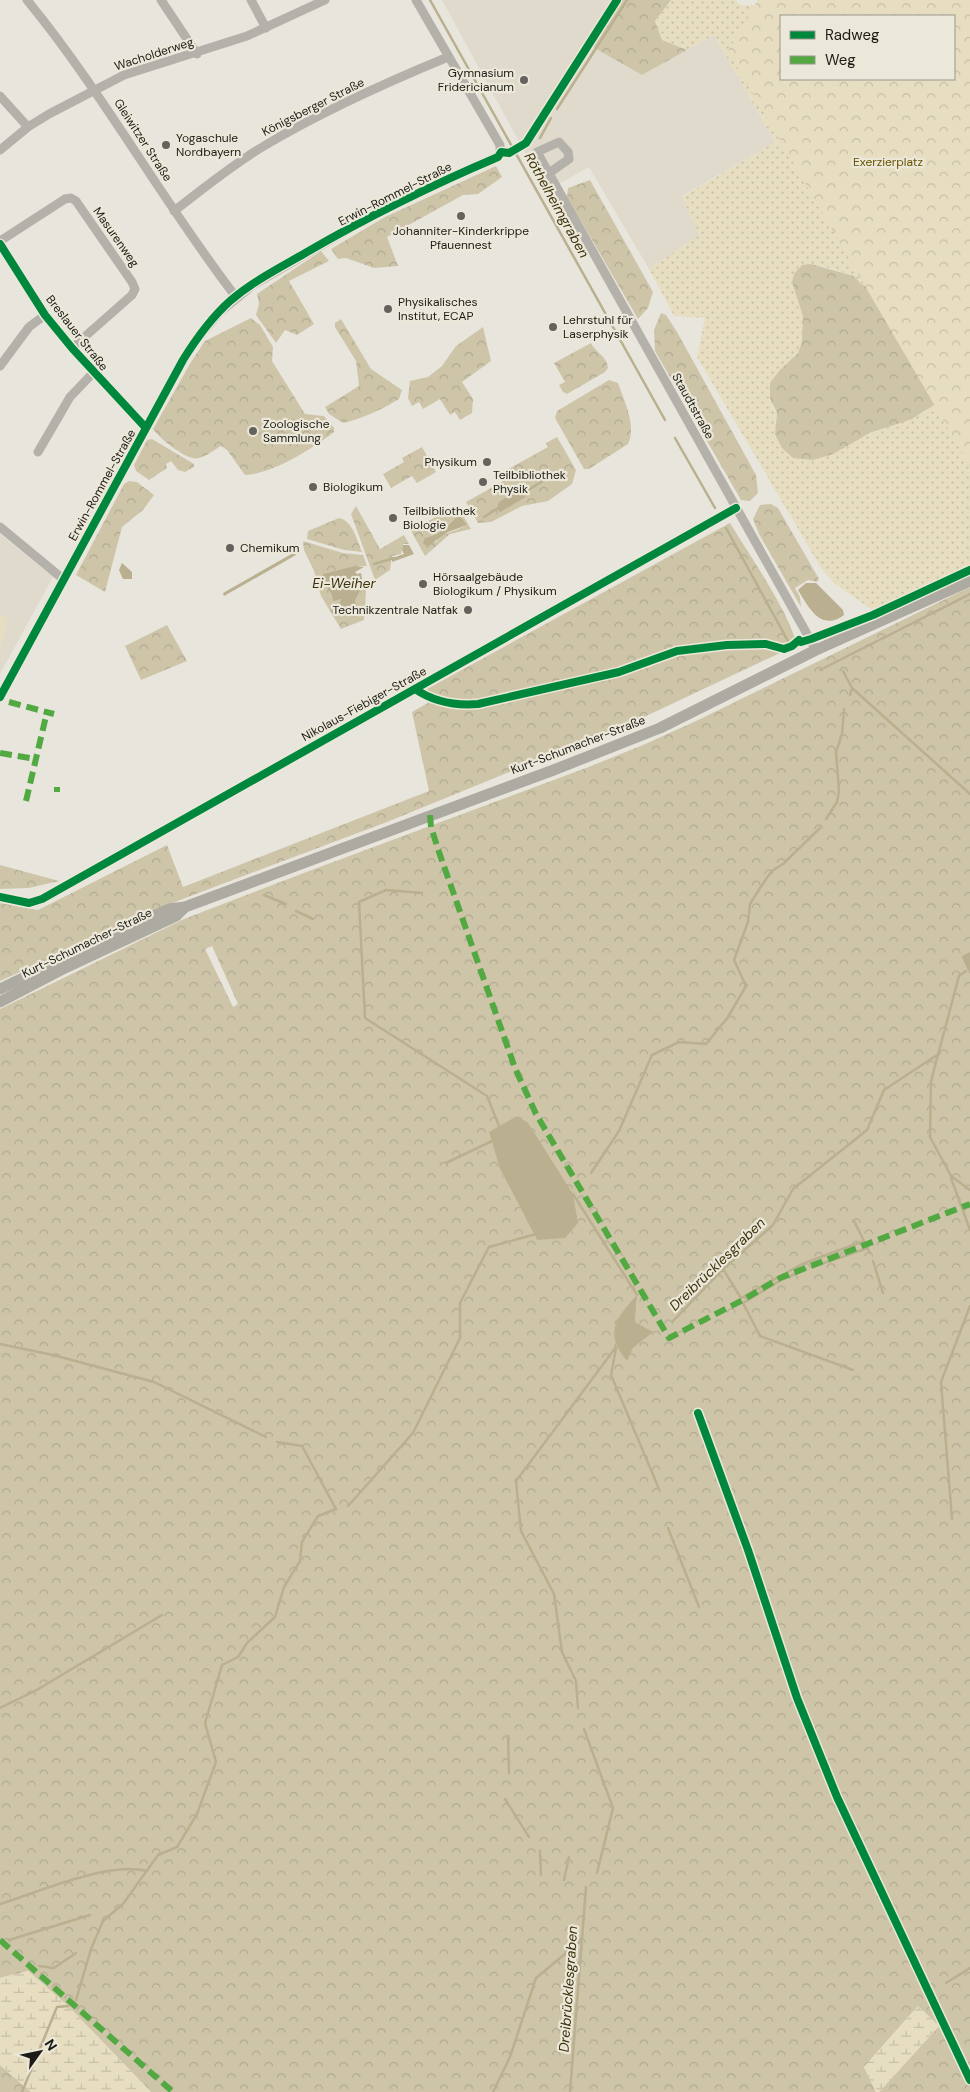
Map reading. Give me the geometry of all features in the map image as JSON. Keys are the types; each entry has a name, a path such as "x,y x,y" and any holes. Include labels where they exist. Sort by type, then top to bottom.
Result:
{"main road":[{"name":"Kurt-Schumacher-Straße","path":"0,989 169,909 185,907 619,745 707,706 816,650 970,581"},
{"name":"Kurt-Schumacher-Straße","path":"0,1002 65,968 176,916 185,907"}],"street":[{"name":"Gleiwitzer Straße","path":"27,0 55,34 95,90 174,211 236,297"},
{"path":"161,0 197,54"},
{"path":"251,0 266,28"},
{"name":"Wacholderweg","path":"0,150 28,127 124,75 197,54 266,28 326,0"},
{"path":"416,0 448,57"},
{"name":"Erwin-Rommel-Straße","path":"0,697 192,345 220,312 236,297 283,266 368,218 498,157 501,152 500,145 448,57"},
{"name":"Königsberger Straße","path":"174,211 262,148 305,123 398,78 448,57"},
{"path":"0,96 28,127"},
{"name":"Staudtstraße","path":"549,173 816,650"},
{"name":"Masurenweg","path":"0,242 65,199 71,198 76,201 132,282 135,289 132,295 72,348"},
{"name":"Breslauer Straße","path":"0,242 46,315 93,373 146,428"},
{"path":"0,366 29,327 46,315"},
{"path":"38,452 70,397 93,373"},
{"name":"Nikolaus-Fiebiger-Straße","path":"0,897 29,902 42,899 736,508"},
{"path":"0,527 63,579"}],"shaded area":[{"path":"442,0 611,0 584,42 642,75 714,35 775,142 682,196 700,235 649,269 589,167 546,191"},
{"path":"0,534 53,577 0,674"}],"green space":[{"path":"611,0 671,0 655,21 662,40 687,50 642,75 584,42"},
{"path":"671,0 735,0 741,5 827,4 832,0 970,0 970,569 875,612 835,584 821,568 697,357 705,318 674,316 649,269 699,235 682,197 775,142 714,35 687,50 662,40 655,21","holes":["822,266 854,276 861,284 882,294 926,412 855,440 775,423 777,413 772,406 790,361 798,353 803,342 803,316 799,302"]},
{"name":"Exerzierplatz","path":"758,0 970,0 970,466 728,51"},
{"path":"496,166 502,177 478,194 463,195 387,237 398,266 374,268 346,258 338,259 331,249 385,217"},
{"path":"590,180 653,292 648,308 638,319 567,197 568,188"},
{"path":"321,251 329,261 289,281 314,324 297,335 285,330 276,343 256,315 259,304 257,294"},
{"path":"811,264 854,276 861,284 882,294 937,403 912,419 870,433 833,454 813,460 793,458 782,448 775,434 777,413 770,398 770,383 780,370 798,353 802,342 803,316 792,282 794,274 802,265"},
{"path":"661,313 666,315 677,332 756,475 758,493 750,501 741,500 655,351 654,330"},
{"path":"251,318 260,325 273,347 272,361 305,414 324,416 334,428 334,432 315,446 279,465 256,474 245,475 227,450 221,446 205,456 194,458 181,453 161,438 153,429 205,341"},
{"path":"341,319 371,369 402,390 399,399 392,403 365,416 343,423 329,414 325,407 359,386 356,361 335,327 335,323"},
{"path":"483,327 491,361 462,382 473,399 472,413 460,420 455,412 450,415 440,399 423,409 419,402 412,406 408,398 410,381 428,377 442,366 456,346"},
{"path":"591,343 604,357 608,368 605,372 567,394 563,392 559,385 565,382 554,363"},
{"path":"609,380 618,383 629,413 630,437 628,444 589,469 584,469 555,418 557,411"},
{"path":"557,437 576,470 572,484 548,501 522,506 491,522 478,523 466,502 505,480 501,473 548,447 546,443","holes":["516,486 526,497 514,504 509,497"]},
{"path":"152,439 194,464 194,467 185,472 178,470 171,461 166,464 167,468 149,480 136,471 134,465 147,440"},
{"path":"422,447 436,472 417,483 412,476 391,488 383,474 404,462 402,458"},
{"path":"129,481 137,482 154,495 143,510 122,527 105,592 76,575 124,484"},
{"path":"771,504 778,508 819,579 817,582 808,580 795,588 800,597 801,607 759,534 753,519 760,505"},
{"path":"457,505 471,529 450,534 425,556 411,531","holes":["459,514 467,525 446,534 436,542 425,538 437,536"]},
{"path":"356,506 380,549 404,535 409,544 403,544 401,554 392,556 390,570 375,580 351,514"},
{"path":"339,518 351,527 362,552 344,550 307,539 308,531"},
{"path":"730,523 786,616 797,645 644,717 387,822 180,900 0,981 0,903 38,910 167,845 183,887 429,791 412,712 433,700 427,689"},
{"path":"303,541 343,553 363,555 367,566 355,566 322,578 326,579 338,598 355,607 355,601 363,585 366,591 364,620 341,629 321,596 314,571 304,550"},
{"path":"970,587 970,952 961,956 970,975 970,2092 879,2092 939,2026 918,2006 864,2067 876,2092 151,2092 68,2006 28,1971 0,1978 0,1009 184,919 586,768 696,721","holes":["212,946 238,1004 233,1007 205,949","517,1116 537,1240 500,1169","637,1296 635,1322 645,1337 633,1348 627,1360"]},
{"path":"0,616 8,618 0,648"},
{"path":"167,625 187,661 141,680 125,646"},
{"path":"0,865 59,881 29,888 0,889"},
{"path":"28,1971 68,2006 151,2092 31,2092 0,2065 0,1978"},
{"path":"918,2006 939,2026 879,2092 876,2092 864,2067"},
{"path":"0,2065 31,2092 0,2092"}],"water":[{"path":"516,485 526,497 500,512 497,509 499,502 512,494"},
{"path":"459,514 467,525 448,532 427,547 423,543 425,538 436,535"},
{"path":"403,545 409,545 414,554 392,562 392,558 404,554 402,550"},
{"path":"295,552 296,555 224,596 223,593"},
{"path":"122,563 132,572 132,579 123,579 119,570"},
{"name":"Ei-Weiher","path":"355,566 364,567 355,572 357,574 361,573 363,585 355,601 357,616 353,617 348,609 341,609 341,599 333,601 332,595 325,584 326,579 321,578 323,574"},
{"path":"806,583 816,583 843,610 844,615 836,620 829,621 816,616 798,590"},
{"path":"970,952 970,975 961,956"},
{"path":"517,1116 528,1123 573,1194 578,1223 565,1238 537,1240 500,1169 489,1132"},
{"path":"637,1295 635,1322 653,1332 633,1348 627,1361 616,1342 615,1326 618,1319"}],"waterway":[{"name":"Röthelheimgraben","path":"430,0 665,420"},
{"path":"557,109 627,0"},
{"path":"540,138 551,118"},
{"name":"Röthelheimgraben","path":"675,438 715,508"},
{"path":"521,494 560,471"},
{"path":"484,517 500,507"},
{"name":"Röthelheimgraben","path":"726,528 788,641"},
{"path":"374,564 394,558"},
{"path":"820,670 970,594"},
{"path":"843,671 852,688 970,794"},
{"path":"850,695 852,688"},
{"path":"826,819 837,802 839,791 836,752 842,734 844,709"},
{"path":"591,1173 619,1131 652,1055 679,1042 706,1044 728,1017 746,986 734,960 748,922 750,904 772,871 783,864 820,828"},
{"path":"422,893 386,890 359,902 365,1018 487,1096 499,1126"},
{"path":"264,895 286,904"},
{"path":"296,911 313,919"},
{"path":"966,971 959,976 931,1081 930,1137 951,1176 970,1190"},
{"name":"Dreibrücklesgraben","path":"673,1321 723,1269 773,1225 793,1189 867,1130 884,1090 940,1053"},
{"path":"446,1163 492,1141"},
{"path":"951,1178 970,1230"},
{"path":"570,1197 573,1194 637,1295"},
{"path":"854,1221 870,1253"},
{"path":"348,1506 413,1433 460,1338 460,1303 489,1247 536,1234"},
{"path":"723,1269 741,1298 802,1264 864,1241"},
{"path":"812,1267 868,1248"},
{"path":"873,1261 883,1293"},
{"path":"806,1269 781,1280 743,1303 760,1336 853,1370"},
{"path":"952,1519 941,1382 970,1306"},
{"path":"0,1344 53,1355 154,1382 266,1437"},
{"name":"Dreibrücklesgraben","path":"578,1708 576,1681 562,1652 554,1594 521,1531 516,1481 616,1347"},
{"path":"616,1348 611,1375 659,1489"},
{"path":"76,2000 91,1949 103,1921 123,1904 158,1855 177,1847 197,1814 216,1762 205,1723 222,1665 238,1657 247,1643 275,1617 284,1587 300,1561 302,1542 318,1516 336,1509 302,1446 277,1442"},
{"path":"668,1528 699,1607"},
{"path":"0,1708 35,1691 162,1615"},
{"name":"Dreibrücklesgraben","path":"584,1729 613,1808 597,1873"},
{"path":"508,1736 509,1773"},
{"path":"505,1799 529,1837"},
{"path":"540,1851 541,1875"},
{"path":"564,1880 569,1857"},
{"path":"0,1904 94,1874 113,1870 131,1869 147,1871"},
{"name":"Dreibrücklesgraben","path":"570,2092 586,1887"},
{"path":"9,1940 90,1915"},
{"path":"493,2092 510,2057 536,1978 582,1940"},
{"path":"39,1966 54,1968 76,1953"},
{"path":"946,1983 970,1968"},
{"path":"22,2092 57,2007 68,2006"}],"marked path":[{"path":"9,702 54,714"},
{"path":"26,801 47,712"},
{"path":"0,753 36,759"},
{"path":"57,787 57,792"},
{"path":"430,815 431,827 439,852 515,1068 536,1114 669,1338 743,1300 780,1278 970,1204"},
{"path":"0,1940 173,2092"}],"cycle path":[{"path":"0,697 183,360 216,314 230,301 258,281 330,239 401,202 498,157 501,152 509,153 526,143 617,0"},
{"path":"0,244 45,315 72,348 146,428"},
{"path":"0,897 29,903 42,899 736,508"},
{"path":"415,689 429,697 445,702 478,704 619,672 677,651 727,645 766,644 784,649 792,646 799,640 801,642 811,639 873,615 970,570"},
{"path":"698,1413 748,1550 797,1698 837,1797 970,2080"}],"place":[{"name":"Gymnasium Fridericianum","path":"524,80"},
{"name":"Yogaschule Nordbayern","path":"166,145"},
{"name":"Johanniter-Kinderkrippe Pfauennest","path":"461,216"},
{"name":"Physikalisches Institut, ECAP","path":"388,309"},
{"name":"Lehrstuhl für Laserphysik","path":"553,327"},
{"name":"Zoologische Sammlung","path":"253,431"},
{"name":"Physikum","path":"487,462"},
{"name":"Teilbibliothek Physik","path":"483,482"},
{"name":"Biologikum","path":"313,487"},
{"name":"Teilbibliothek Biologie","path":"393,518"},
{"name":"Chemikum","path":"230,548"},
{"name":"Hörsaalgebäude Biologikum / Physikum","path":"423,584"},
{"name":"Technikzentrale Natfak","path":"468,610"}]}
